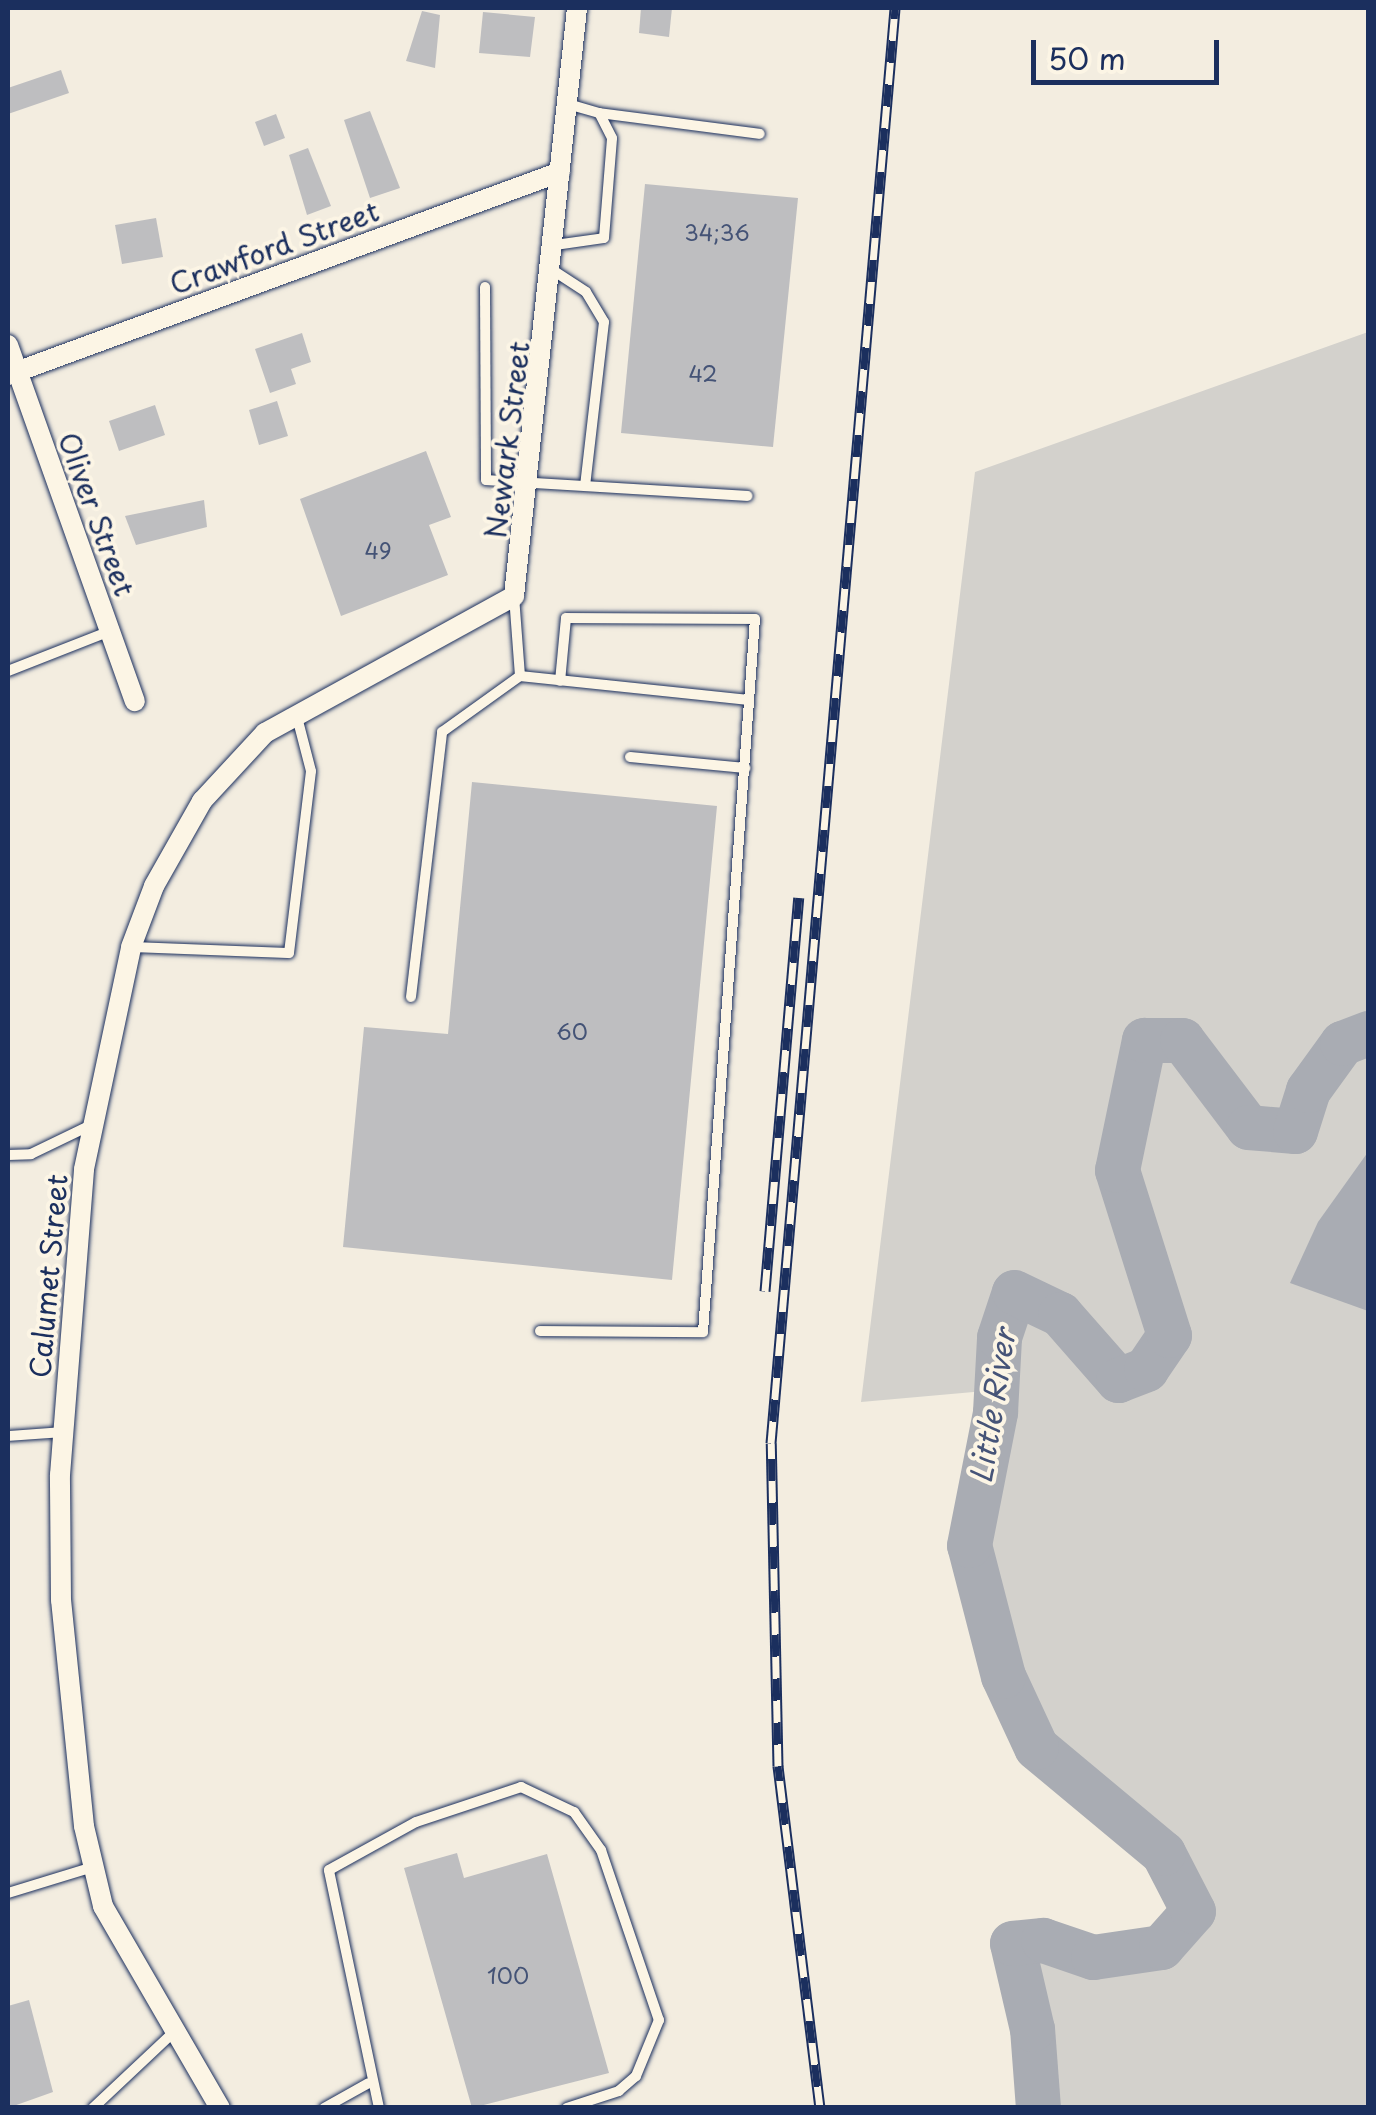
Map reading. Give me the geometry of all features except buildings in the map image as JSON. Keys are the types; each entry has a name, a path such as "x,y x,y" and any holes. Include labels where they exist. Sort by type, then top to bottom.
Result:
{"street":[{"name":"Newark Street","path":"514,596 554,272 576,8"},
{"name":"Crawford Street","path":"12,373 560,172"},
{"name":"Oliver Street","path":"8,345 12,373 135,701"},
{"path":"296,712 514,596"},
{"name":"Calumet Street","path":"220,2108 104,1906 94,1867 61,1600 62,1432 93,1124 131,947 186,827 265,733 296,712"}],"lane":[{"path":"567,104 599,114 760,134"},
{"path":"556,246 604,238 612,138 599,114"},
{"path":"554,272 586,292 604,322 584,486"},
{"path":"485,287 486,480 748,496"},
{"path":"514,596 520,676"},
{"path":"540,1331 703,1332 755,619 566,618 560,681"},
{"path":"8,671 110,631"},
{"path":"411,997 442,732 520,676 749,700"},
{"path":"131,947 289,953 312,771 296,712"},
{"path":"630,757 744,768"},
{"path":"8,1156 31,1154 93,1124"},
{"path":"8,1436 62,1432"},
{"path":"379,2108 370,2083 329,1870 416,1822 521,1787 574,1812 601,1850 658,2020 636,2076 618,2091 567,2108"},
{"path":"8,1893 94,1867"},
{"path":"93,2108 176,2030"},
{"path":"324,2108 370,2083"}],"shaded area":[{"path":"1368,332 1368,2107 1038,2107 1012,1943 1093,1957 1160,1947 1193,1911 1163,1853 1036,1747 960,1555 996,1390 861,1402 975,472"},
{"path":"1368,1152 1368,1311 1290,1283 1318,1222"}],"waterway":[{"name":"Little River","path":"1038,2108 1032,2029 1012,1943 1043,1940 1093,1957 1161,1947 1193,1911 1163,1853 1036,1747 1003,1676 969,1545 995,1412 999,1337 1014,1292 1060,1314 1118,1380 1146,1369 1169,1335 1117,1170 1144,1040 1182,1040 1248,1127 1295,1131 1308,1090 1342,1043 1368,1033"}],"railway":[{"path":"820,2108 778,1766 771,1443 895,8"},
{"path":"765,1291 799,897"}]}
